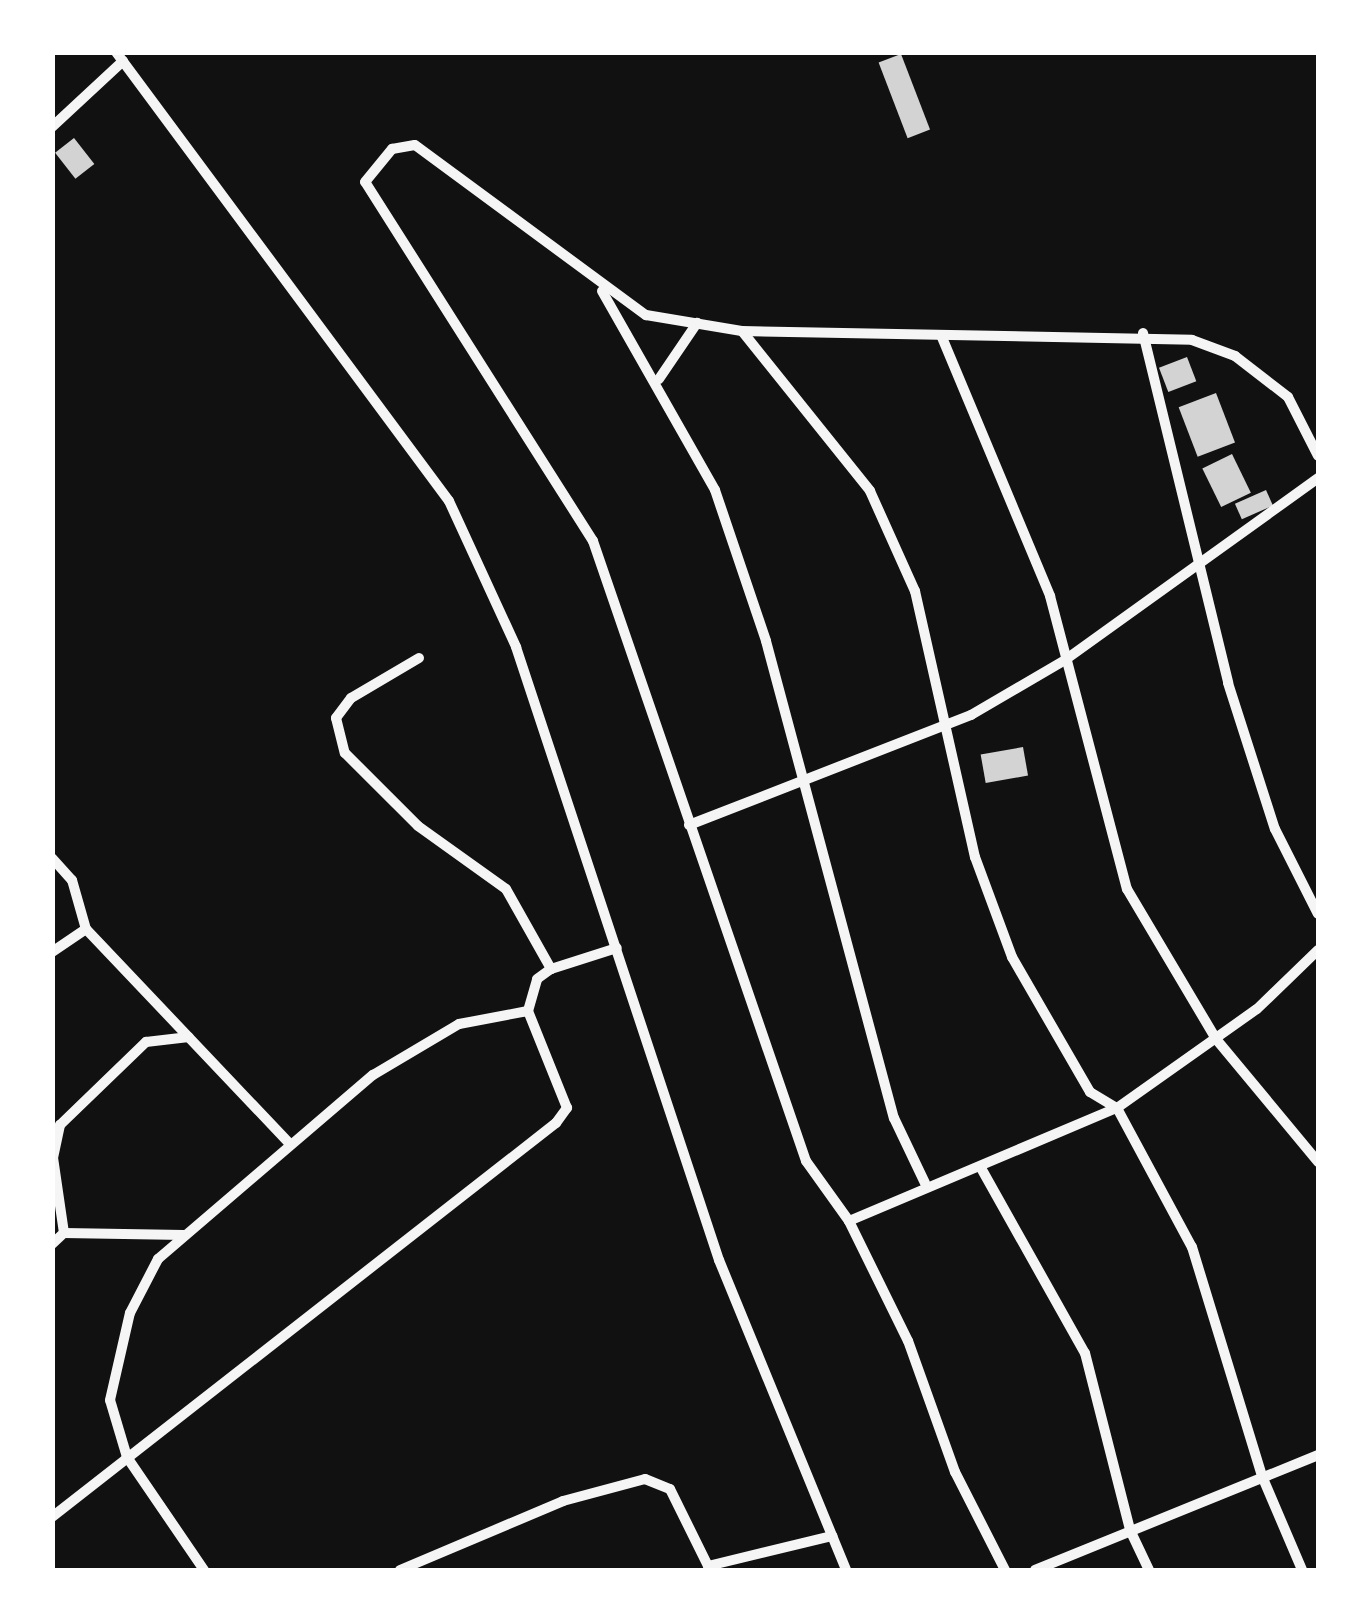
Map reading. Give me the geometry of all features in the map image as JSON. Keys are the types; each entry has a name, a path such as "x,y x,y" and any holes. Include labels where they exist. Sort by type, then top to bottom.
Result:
{"street":[{"path":"52,127 119,57 448,501 516,647 719,1260 846,1570"},
{"path":"1005,1570 850,1221 806,1161 592,541 366,182 392,149 416,145 601,290 646,315 742,330 941,336 1143,333 1192,340 1263,374 1288,396 1318,456"},
{"path":"601,290 658,379 715,490 766,642 798,777 894,1118 925,1183"},
{"path":"658,379 697,323"},
{"path":"742,330 870,491 914,591 944,727 1012,957 1090,1092 1117,1108 1198,1261 1262,1476 1302,1570"},
{"path":"1143,333 1202,562 1228,682 1275,829 1318,914"},
{"path":"941,336 1026,530 1127,889 1216,1039 1318,1162"},
{"path":"689,825 798,777 944,727 1065,660 1318,478"},
{"path":"419,658 351,698 336,718 345,753 418,826 506,889 551,969"},
{"path":"52,858 72,880 86,929 290,1144"},
{"path":"52,866 72,880"},
{"path":"52,952 86,929"},
{"path":"52,1517 556,1123 568,1108 528,1011 537,979 551,969 617,948"},
{"path":"850,1221 925,1183 981,1168 1117,1108 1216,1039 1318,950"},
{"path":"204,1570 127,1457 110,1400 115,1366 158,1259 373,1076 458,1024 528,1011"},
{"path":"64,1233 54,1158 60,1125 146,1042 189,1038"},
{"path":"981,1168 1085,1353 1130,1530 1149,1570"},
{"path":"52,1244 64,1233 186,1235"},
{"path":"1035,1570 1318,1456"},
{"path":"400,1570 563,1502 644,1479 670,1490 697,1566 720,1566 832,1536"}],"building":[{"path":"901,54 930,130 908,138 879,63"},
{"path":"74,138 94,164 75,179 55,153"},
{"path":"1187,357 1196,381 1168,392 1159,368"},
{"path":"1216,393 1235,442 1198,457 1179,407"},
{"path":"1232,454 1251,493 1221,507 1202,468"},
{"path":"1266,490 1273,506 1242,519 1235,504"},
{"path":"1023,747 1028,776 986,783 981,754"}]}
